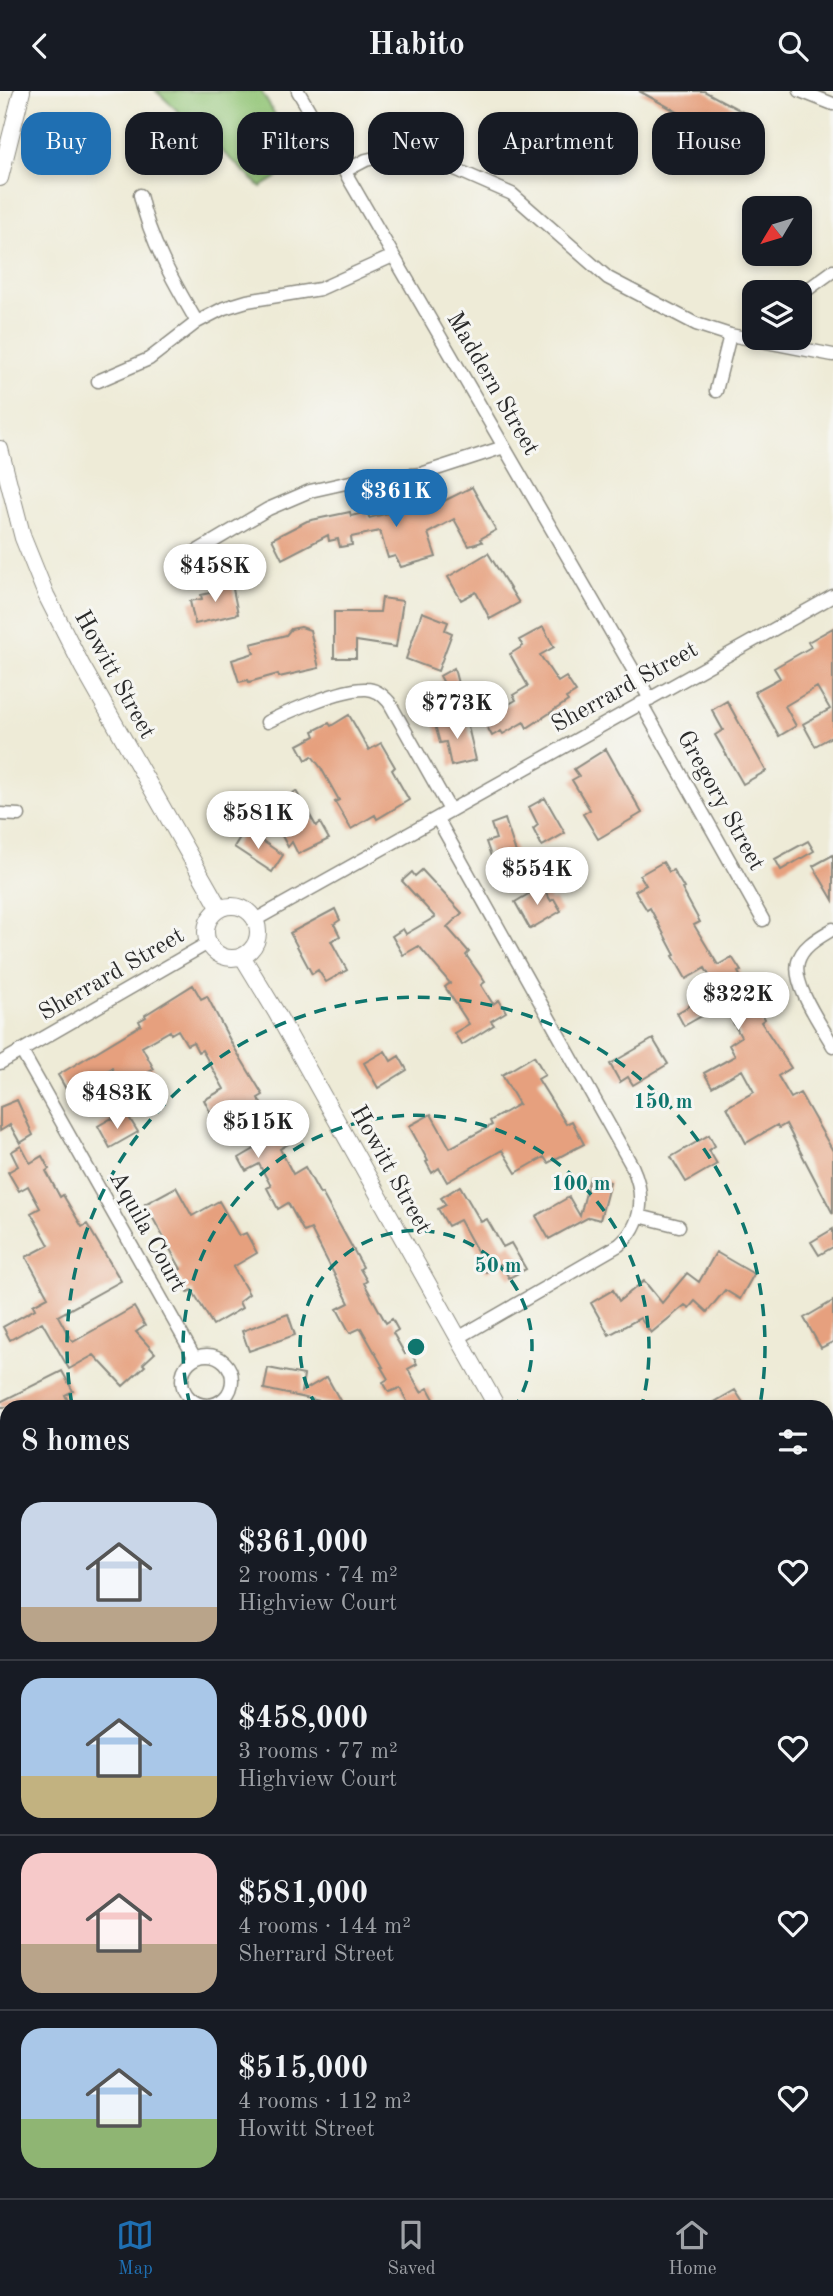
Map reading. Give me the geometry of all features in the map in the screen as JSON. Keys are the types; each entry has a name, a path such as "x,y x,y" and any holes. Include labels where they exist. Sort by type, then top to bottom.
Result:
{"street":[{"path":"0,178 22,91"},
{"name":"Maddern Street","path":"298,91 310,112"},
{"path":"800,91 833,104"},
{"path":"354,166 379,157 422,159 439,162 503,189 524,203 608,278 696,324 742,336"},
{"name":"Maddern Street","path":"347,175 504,447 645,701"},
{"path":"140,195 153,241 197,322"},
{"path":"98,381 156,355 197,322 237,303 309,292 332,285 393,257"},
{"path":"812,286 833,271"},
{"path":"716,391 730,335"},
{"path":"810,350 833,355"},
{"path":"177,563 268,509 310,491 359,480 434,471 504,447"},
{"name":"Howitt Street","path":"0,449 23,538 54,612 220,909"},
{"name":"Sherrard Street","path":"255,920 833,596"},
{"path":"267,722 299,708 355,690 378,692 392,706 450,810"},
{"name":"Gregory Street","path":"645,701 763,920"},
{"path":"0,814 19,815"},
{"path":"437,818 632,1166 640,1189 639,1216 629,1237 611,1251 458,1338"},
{"path":"239,907 250,913 255,920 258,932 256,940 250,951 242,956 229,958 221,955 208,943 208,921 220,909 239,907"},
{"path":"833,929 815,940 798,961 799,981 833,1046"},
{"name":"Sherrard Street","path":"0,1063 208,943"},
{"name":"Howitt Street","path":"242,956 493,1400"},
{"name":"Aquila Court","path":"22,1052 195,1358"},
{"path":"639,1216 679,1226"},
{"path":"191,1400 183,1387 183,1374 187,1365 204,1355 214,1356 229,1368 232,1387 223,1400"}],"green space":[{"path":"156,91 261,91 273,112 237,112 237,165 223,152 223,112 179,112"},
{"path":"248,175 281,175 261,187"}],"building":[{"path":"639,91 704,91 743,112 678,112"},
{"path":"472,487 496,530 480,539 482,542 469,546 454,519 428,533 436,557 401,567 395,556 388,558 380,531 351,537 352,545 340,547 338,539 329,541 328,535 282,559 272,539 307,521 350,512 351,516 368,512 369,518 416,506 417,510 425,507 426,510"},
{"path":"488,553 519,603 490,619 476,592 461,600 448,577"},
{"path":"231,579 238,614 195,624 190,601 202,599 201,595 218,591 216,583"},
{"path":"382,598 403,601 396,647 356,641 356,658 334,658 334,612 380,612"},
{"path":"422,612 448,622 445,630 452,633 438,671 406,659"},
{"path":"301,627 310,630 319,668 239,682 232,660 254,653 251,644 286,635 291,629"},
{"path":"543,627 554,647 540,655 558,682 566,677 576,692 566,698 568,701 527,728 524,722 503,734 501,731 492,736 483,719 516,700 513,695 528,686 510,654 523,646 519,640"},
{"path":"833,628 833,736 815,746 803,724 830,709 817,687 785,706 796,726 779,736 754,692 780,678 774,668 811,647 808,642"},
{"path":"454,668 465,712 462,714 455,701 443,708 433,691 445,685 440,676"},
{"path":"727,701 766,771 743,784 715,735 723,730 712,710"},
{"path":"349,715 369,750 381,743 409,800 377,819 375,815 351,829 335,802 339,800 321,768 312,756 306,760 298,745 315,736 313,731 329,723 331,726"},
{"path":"466,718 476,760 451,766 446,742 440,743 435,725"},
{"path":"606,749 642,813 598,839 583,814 590,810 572,780 579,776 574,769"},
{"path":"296,791 316,826 320,823 329,839 298,854 292,842 288,847 268,810"},
{"path":"545,798 565,833 542,846 533,829 538,825 529,807"},
{"path":"505,819 523,874 500,882 486,842 496,839 491,824"},
{"path":"245,829 283,855 272,872 234,847"},
{"path":"808,841 814,851 781,870 775,859"},
{"path":"833,855 833,900 813,866"},
{"path":"663,862 669,872 673,870 684,888 682,889 700,922 694,925 718,965 732,957 741,971 738,972 765,1019 761,1022 791,1068 778,1076 791,1098 800,1093 833,1151 833,1214 786,1124 779,1128 777,1125 746,1143 727,1107 754,1092 742,1070 712,1087 704,1073 735,1056 729,1045 741,1037 723,1004 684,1026 677,1013 717,990 705,968 686,979 650,908 647,910 635,891 646,885 640,875"},
{"path":"422,870 462,913 447,927 469,952 466,955 485,982 481,985 493,1004 499,1000 506,1012 491,1021 494,1025 462,1045 454,1033 469,1024 445,987 450,983 419,946 403,955 392,936 403,929 406,934 435,917 402,881 412,872 415,876"},
{"path":"542,886 561,911 530,929 515,902"},
{"path":"335,909 340,920 334,924 340,936 331,941 347,970 326,982 318,970 312,974 290,933"},
{"path":"193,985 201,999 207,996 263,1095 258,1098 279,1135 286,1131 292,1142 280,1149 293,1174 305,1167 320,1194 322,1193 363,1267 360,1269 367,1281 364,1283 386,1323 392,1319 398,1330 393,1333 405,1354 410,1351 417,1364 408,1369 421,1392 428,1388 433,1400 406,1400 400,1388 389,1392 383,1382 388,1379 383,1367 361,1328 350,1333 337,1309 349,1303 311,1229 304,1232 288,1203 278,1209 267,1188 271,1186 259,1164 246,1171 239,1158 256,1148 236,1113 233,1115 227,1103 210,1112 204,1100 224,1089 202,1050 198,1052 193,1042 187,1045 178,1030 171,1034 170,1031 142,1047 154,1069 122,1087 112,1068 79,1086 89,1104 78,1110 58,1075 141,1025 139,1021 146,1017 145,1015"},
{"path":"653,1039 668,1064 633,1085 628,1077 620,1082 610,1064"},
{"path":"385,1051 391,1061 399,1056 407,1070 378,1088 364,1063"},
{"path":"534,1056 545,1075 538,1079 566,1124 572,1121 584,1144 548,1163 544,1157 516,1173 502,1150 447,1182 439,1168 432,1173 409,1126 431,1114 450,1148 492,1125 490,1121 519,1104 502,1075"},
{"path":"17,1100 33,1135 20,1143 10,1125 0,1131 0,1107"},
{"path":"128,1116 138,1132 110,1148 98,1126 112,1118 116,1123"},
{"path":"709,1135 715,1146 709,1150 717,1164 686,1182 671,1157"},
{"path":"21,1146 30,1163 42,1156 49,1169 46,1171 60,1197 63,1195 82,1227 87,1224 121,1281 58,1316 70,1338 73,1342 134,1307 145,1326 136,1332 155,1353 123,1386 94,1355 69,1369 42,1322 10,1340 3,1327 35,1309 33,1305 48,1297 26,1257 49,1245 31,1213 40,1208 28,1186 19,1191 8,1172 18,1166 11,1152"},
{"path":"590,1177 610,1182 600,1220 589,1217 549,1239 536,1216 569,1197 580,1216"},
{"path":"460,1186 481,1222 487,1219 503,1247 511,1243 526,1269 509,1278 501,1264 486,1272 460,1220 448,1226 438,1209 446,1205 441,1198"},
{"path":"176,1187 192,1216 219,1201 239,1236 246,1233 257,1253 233,1267 249,1294 239,1302 242,1308 213,1325 192,1290 188,1292 176,1271 181,1269 145,1204"},
{"path":"833,1229 833,1247 819,1255 811,1242"},
{"path":"716,1252 754,1274 740,1299 725,1290 707,1312 695,1301 689,1308 685,1305 651,1333 640,1318 609,1335 591,1303 613,1290 619,1301 644,1281 662,1303 687,1273 699,1282"},
{"path":"833,1301 833,1342 821,1348 804,1318"},
{"path":"288,1314 295,1335 249,1351 242,1331"},
{"path":"268,1368 304,1375 301,1392 327,1377 340,1400 315,1400 264,1389"},
{"path":"62,1371 73,1391 65,1395 68,1400 4,1400"},
{"path":"735,1390 741,1400 718,1400"}]}
